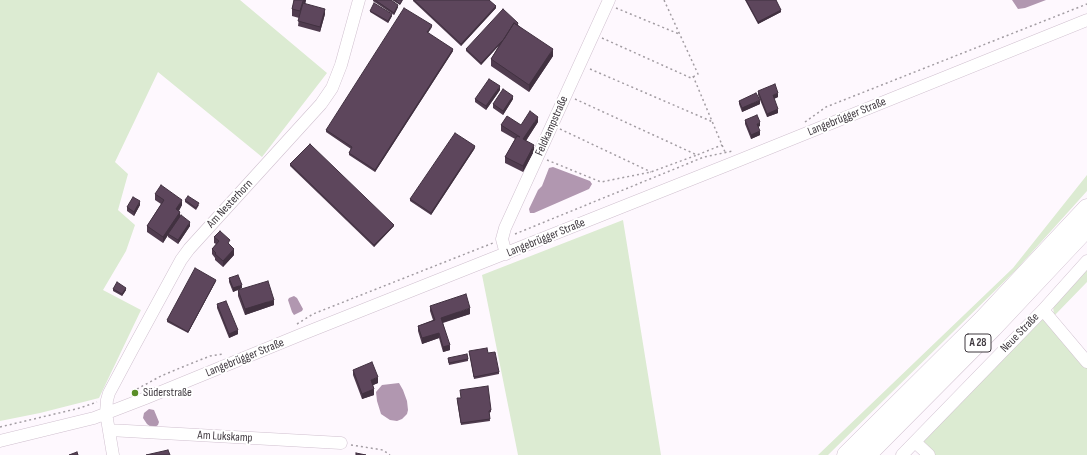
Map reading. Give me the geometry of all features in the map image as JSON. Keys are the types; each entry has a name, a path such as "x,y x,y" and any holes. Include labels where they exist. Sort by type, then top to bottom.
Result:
{"highway":[{"name":"A 28","path":"846,455 983,320 1087,208"},
{"name":"A 28","path":"867,455 993,328 1087,228"}],"street":[{"name":"Am Nesterhorn","path":"106,413 109,392 185,254 321,104 332,88 341,65 359,0"},
{"name":"Feldkampstraße","path":"502,239 505,228 608,2"},
{"name":"Langebrügger Straße","path":"0,441 94,418 146,398 1087,20"},
{"path":"502,239 506,254"},
{"name":"Neue Straße","path":"902,455 1042,310 1087,261"},
{"path":"1042,310 1087,362"},
{"path":"106,413 113,455"},
{"name":"Am Lukskamp","path":"109,430 341,443"},
{"path":"915,442 929,455"}],"path":[{"path":"594,34 691,78 698,74 664,0"},
{"path":"608,2 613,6 679,34"},
{"path":"801,125 826,107 1087,4"},
{"path":"580,65 713,122"},
{"path":"694,76 725,153"},
{"path":"566,95 697,155"},
{"path":"552,126 651,172"},
{"path":"539,156 601,182 651,172 722,146"},
{"path":"293,326 313,314 704,157 734,151"},
{"path":"136,390 161,376 210,356 225,354"},
{"path":"0,426 80,408 94,402 107,400"},
{"path":"341,443 383,450 390,455"}],"green space":[{"path":"0,0 240,0 327,73 262,157 158,72 115,162 128,174 118,210 135,225 126,251 103,290 141,310 99,398 40,413 0,421"},
{"path":"1087,175 1087,191 1015,271 828,455 818,455 1013,268"},
{"path":"623,220 661,455 518,455 482,275"},
{"path":"1087,268 1087,282 1054,316 1053,306"},
{"path":"1043,316 1087,367 1087,455 933,455 921,443"}],"shaded area":[{"path":"1012,0 1046,0 1018,9"},
{"path":"553,167 590,181 592,184 589,189 534,213 530,213 529,209 538,190 542,186 549,168"},
{"path":"294,296 297,298 303,309 294,315 288,300"},
{"path":"399,383 407,401 408,410 407,414 402,419 397,421 390,420 381,414 376,392 382,385"},
{"path":"149,409 154,410 159,422 155,427 151,427 147,424 143,418 144,413"}],"building":[{"path":"294,0 304,0 300,11 292,9"},
{"path":"375,0 391,0 398,5 394,13"},
{"path":"394,0 402,0 400,4"},
{"path":"414,0 489,0 496,6 461,44"},
{"path":"746,0 776,0 781,10 758,22"},
{"path":"303,3 325,9 320,27 298,21"},
{"path":"374,3 392,14 388,21 370,11"},
{"path":"404,8 432,25 427,32 453,49 375,170 349,153 352,147 326,130"},
{"path":"503,9 518,23 517,25 514,23 504,39 481,63 466,49"},
{"path":"514,23 553,49 529,85 491,59"},
{"path":"489,79 500,86 486,106 475,99"},
{"path":"775,84 778,93 773,95 778,109 767,114 758,91"},
{"path":"503,89 513,96 503,111 493,104"},
{"path":"756,93 760,100 742,108 739,101"},
{"path":"530,111 538,117 523,139 534,145 523,166 505,157 517,136 520,137 501,125 507,116 521,125"},
{"path":"757,115 760,122 757,124 760,131 751,135 745,120"},
{"path":"455,133 475,146 431,213 410,199"},
{"path":"310,144 394,225 374,245 290,164"},
{"path":"161,185 182,200 176,209 180,212 163,237 147,226 164,200 155,194"},
{"path":"188,196 199,203 196,208 185,200"},
{"path":"133,197 140,201 134,212 127,207"},
{"path":"181,215 190,222 178,240 168,234"},
{"path":"220,231 230,240 228,243 234,249 223,261 212,249 219,241 214,237"},
{"path":"195,268 216,280 188,332 167,320"},
{"path":"238,275 242,285 233,288 229,278"},
{"path":"268,281 274,300 245,309 238,290"},
{"path":"117,282 126,288 122,294 113,289"},
{"path":"466,294 470,308 441,318 450,345 443,347 439,333 422,338 418,326 435,320 430,306"},
{"path":"226,301 238,330 229,334 217,304"},
{"path":"487,348 488,353 495,352 499,372 474,377 469,351"},
{"path":"467,354 468,359 449,363 448,358"},
{"path":"372,362 378,377 371,380 374,389 362,394 353,370"},
{"path":"488,386 491,410 489,411 490,419 461,423 457,398 461,398 460,390"},
{"path":"168,450 170,455 146,455"},
{"path":"77,452 78,455 69,455"}],"place":[{"name":"Süderstraße","path":"135,393"}]}
